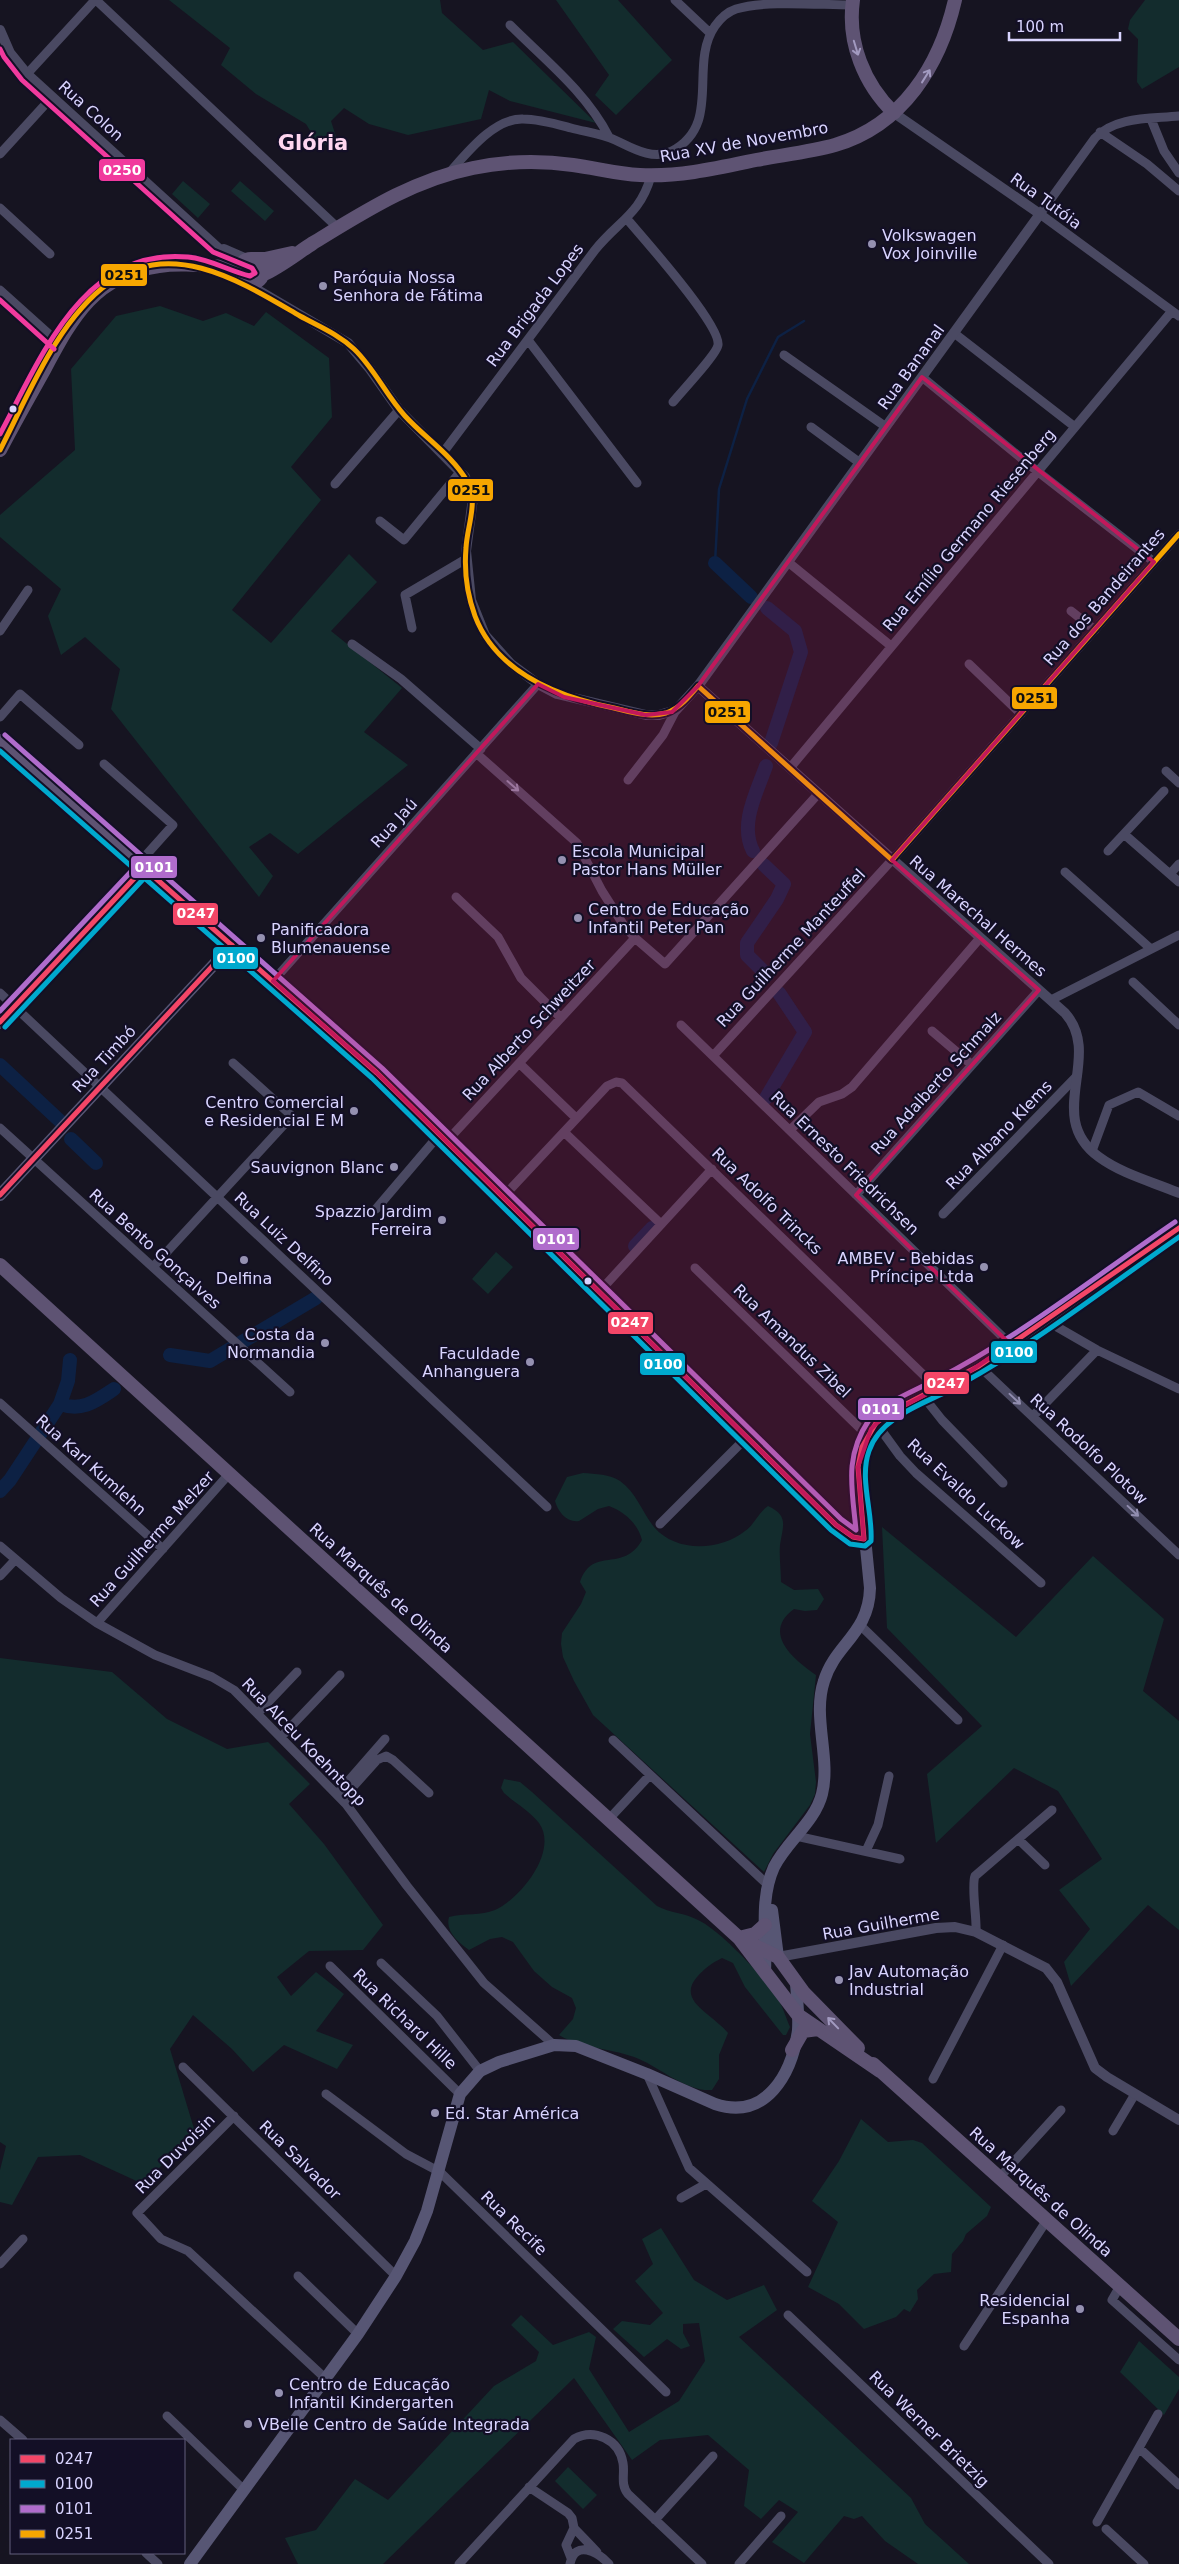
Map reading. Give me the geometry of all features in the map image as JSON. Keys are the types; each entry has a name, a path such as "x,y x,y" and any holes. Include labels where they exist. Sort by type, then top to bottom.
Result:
{"main road":[{"name":"Rua XV de Novembro","path":"244,270 253,283 302,250 402,190 449,173 494,164 537,161 572,164 627,174 651,176 696,172 836,144 865,132 894,113 912,95 933,63 948,30 955,0"},
{"path":"853,3 851,25 857,54 877,92 894,113"},
{"name":"Rua XV de Novembro","path":"0,450 58,343 83,305 101,288 119,277 161,265 185,264 244,270 272,258 302,250"},
{"path":"244,270 261,265 262,276"},
{"path":"0,741 370,1067 846,1534 864,1539"},
{"path":"0,1022 142,866"},
{"name":"Rua Timbó","path":"0,1194 232,946"},
{"path":"772,1954 765,1925 768,1885 780,1857 814,1812 822,1795 824,1779 821,1700 823,1683 831,1664 860,1626 870,1597 858,1467 862,1447 867,1435 876,1423 979,1366 1179,1228"},
{"name":"Rua Marquês de Olinda","path":"0,1265 739,1938 798,2015 880,2071"},
{"path":"765,1972 772,1954 768,1885"},
{"path":"739,1938 755,1934 765,1925"},
{"name":"Rua Marquês de Olinda","path":"739,1938 772,1954 789,1970 796,1984 880,2071 1179,2339"},
{"path":"792,2050 792,2019 783,1997 790,1996 796,1984"},
{"path":"190,2564 358,2334 396,2276 421,2228 440,2172 460,2094 480,2071 499,2062 564,2044 584,2048 714,2104 734,2108 745,2107 763,2100 778,2086 797,2032 796,1984"},
{"path":"792,2050 803,2031 818,2029"}],"street":[{"path":"27,74 96,0 338,228"},
{"path":"675,0 710,34"},
{"path":"449,173 484,138 504,123 512,120 536,121 609,137 652,155 672,151 690,137 696,126 703,104 703,55 710,34 724,16 737,9 764,5 853,3"},
{"path":"510,25 586,100 599,118 609,137"},
{"name":"Rua Colon","path":"0,30 10,53 27,74 244,270"},
{"path":"0,154 52,97"},
{"name":"Rua Tutóia","path":"894,113 1040,214 1175,314"},
{"path":"1179,116 1113,124 1100,132 1147,164 1179,191"},
{"path":"1151,119 1164,151 1179,173"},
{"name":"Rua Bananal","path":"698,686 1100,132"},
{"name":"Rua Brigada Lopes","path":"442,454 597,248 640,204 651,176"},
{"path":"0,208 50,254"},
{"path":"627,219 706,315 717,337 716,349 673,402"},
{"path":"244,270 278,302 348,344 370,369 400,410 460,472 470,487 473,498 466,537 466,559 472,600 485,635 511,664 538,684 564,696 646,714 660,715 676,710"},
{"path":"262,276 278,302"},
{"path":"0,290 58,343"},
{"name":"Rua Emílio Germano Riesenberg","path":"790,768 1037,471 1175,314"},
{"path":"954,333 1075,427"},
{"path":"528,340 637,483"},
{"path":"784,355 886,427"},
{"path":"922,377 1037,471 1154,562"},
{"path":"335,484 400,410"},
{"path":"811,427 860,462"},
{"path":"380,521 404,540 460,472"},
{"name":"Rua dos Bandeirantes","path":"892,860 1179,534"},
{"path":"412,628 405,595 466,559"},
{"path":"788,562 892,646"},
{"path":"0,631 28,590"},
{"path":"1071,611 1095,630"},
{"path":"352,644 396,675 577,843 607,900 635,938 665,964 818,794"},
{"path":"969,664 1021,714"},
{"name":"Rua Jaú","path":"273,981 538,684"},
{"path":"628,780 663,735 676,710 698,686"},
{"name":"Rua Marechal Hermes","path":"698,686 1070,1018 1077,1033 1080,1052 1073,1099 1074,1122 1082,1140 1092,1151 1108,1163 1179,1193"},
{"path":"0,717 20,694 79,745"},
{"path":"104,764 173,825 142,866"},
{"path":"1166,771 1179,783"},
{"path":"1108,851 1164,791"},
{"path":"1124,834 1179,882"},
{"name":"Rua Guilherme Manteuffel","path":"713,1056 892,860"},
{"path":"1170,874 1179,864"},
{"path":"1065,872 1151,949"},
{"path":"456,897 498,937 521,978 561,1018"},
{"path":"1051,1000 1179,935"},
{"name":"Rua Alberto Schweitzer","path":"376,1209 443,1138 519,1064 635,938"},
{"path":"790,1130 819,1102 842,1094 852,1087 980,938"},
{"path":"1133,982 1179,1025"},
{"name":"Rua Adalberto Schmalz","path":"856,1195 1039,990"},
{"name":"Rua Luiz Delfino","path":"0,993 547,1507"},
{"name":"Rua Ernesto Friedrichsen","path":"681,1024 1010,1344"},
{"path":"932,1031 972,1066"},
{"path":"153,1266 292,1116 233,1063"},
{"path":"503,1197 576,1118 519,1064"},
{"name":"Rua Albano Klems","path":"943,1214 1077,1076"},
{"name":"Rua Adolfo Trincks","path":"576,1118 606,1086 616,1082 627,1085 938,1389"},
{"path":"1092,1151 1109,1106 1138,1092 1179,1116"},
{"name":"Rua Bento Gonçalves","path":"0,1128 290,1392"},
{"path":"564,1132 661,1224"},
{"path":"599,1292 712,1169"},
{"name":"Rua Amandus Zibel","path":"695,1268 867,1435"},
{"path":"1045,1320 1097,1350 1179,1389"},
{"path":"1033,1416 1097,1350"},
{"name":"Rua Rodolfo Plotow","path":"979,1366 1179,1555"},
{"path":"923,1396 942,1420 1003,1483"},
{"name":"Rua Karl Kumlehn","path":"0,1403 162,1549"},
{"name":"Rua Evaldo Luckow","path":"876,1423 912,1469 1041,1583"},
{"path":"660,1524 747,1437"},
{"name":"Rua Guilherme Melzer","path":"97,1623 229,1474"},
{"name":"Rua Alceu Koehntopp","path":"0,1546 67,1603 97,1623 155,1655 225,1683 258,1713 339,1796 484,1983 554,2046"},
{"path":"0,1576 15,1560"},
{"path":"860,1626 958,1720"},
{"path":"258,1713 297,1672"},
{"path":"281,1737 340,1675"},
{"path":"339,1796 385,1739"},
{"path":"613,1740 768,1885"},
{"path":"339,1796 378,1760 386,1756 429,1792"},
{"path":"609,1819 650,1775"},
{"path":"866,1851 878,1825 888,1776"},
{"path":"976,1932 973,1881 980,1872 1052,1810"},
{"path":"796,1836 900,1859"},
{"path":"1018,1839 1045,1865"},
{"name":"Rua Guilherme","path":"772,1954 801,1953 936,1928 955,1927 976,1932 1038,1963 1053,1975 1095,2068 1135,2094 1178,2117"},
{"path":"933,2079 1003,1945"},
{"path":"789,1970 801,1953"},
{"path":"381,1963 438,2016 480,2071"},
{"name":"Rua Richard Hille","path":"330,1966 460,2094"},
{"name":"Rua Salvador","path":"183,2067 396,2276"},
{"path":"647,2074 685,2162 706,2184 807,2272"},
{"name":"Rua Recife","path":"326,2094 406,2154 440,2172 666,2392"},
{"path":"1112,2131 1135,2094"},
{"path":"999,2178 1061,2110"},
{"name":"Rua Duvoisin","path":"234,2116 137,2213 161,2239 188,2251 325,2378"},
{"path":"681,2198 706,2184"},
{"path":"964,2346 1046,2220"},
{"path":"0,2264 22,2239"},
{"path":"298,2276 358,2334"},
{"path":"1120,2286 1112,2300 1179,2360"},
{"name":"Rua Werner Brietzig","path":"788,2315 1049,2564"},
{"path":"1097,2522 1158,2414"},
{"path":"167,2416 244,2490"},
{"path":"0,2420 21,2439"},
{"path":"459,2564 574,2439 592,2433 601,2435 610,2441 622,2457 624,2490 702,2564"},
{"path":"1139,2448 1179,2485"},
{"path":"655,2520 713,2456"},
{"path":"529,2487 568,2513 572,2518 574,2528 609,2564"},
{"path":"739,2564 781,2516"},
{"path":"571,2561 566,2545 574,2528"},
{"path":"1106,2529 1144,2564"},
{"path":"571,2561 578,2551 586,2549 597,2552"},
{"path":"147,2554 158,2564"}],"highlighted area":[{"path":"922,377 1154,562 892,860 1039,990 856,1195 1010,1344 966,1374 884,1416 871,1429 858,1467 864,1539 853,1537 836,1525 377,1073 273,981 538,684 564,697 646,715 672,712 698,686"}],"green space":[{"path":"169,0 440,0 442,13 483,50 513,42 596,123 510,101 489,90 481,119 408,135 369,124 344,108 331,121 340,149 317,142 306,124 256,94 221,65 230,48"},
{"path":"556,0 618,0 672,60 616,115 595,95 609,75"},
{"path":"1145,0 1179,0 1179,67 1142,89 1137,82 1138,39 1128,29 1130,20"},
{"path":"183,181 210,204 198,218 172,194"},
{"path":"240,181 274,211 265,221 231,191"},
{"path":"160,306 203,321 226,313 254,326 266,312 329,358 332,417 291,467 321,500 232,610 271,643 349,554 377,582 331,631 402,688 364,732 408,765 298,854 270,833 249,847 273,876 259,897 111,709 120,669 85,637 61,655 48,616 61,589 0,537 0,515 75,450 71,369 116,316"},
{"path":"496,1252 513,1267 488,1294 472,1279"},
{"path":"583,1473 607,1476 620,1481 635,1496 654,1527 663,1535 686,1545 711,1545 735,1538 748,1528 768,1506 782,1517 783,1522 780,1545 781,1582 794,1590 818,1589 824,1599 817,1610 805,1611 794,1609 785,1618 780,1627 784,1645 799,1662 816,1675 810,1734 816,1782 815,1794 810,1805 773,1854 764,1872 593,1715 563,1657 562,1633 581,1604 586,1592 580,1582 586,1571 600,1561 626,1556 642,1540 630,1519 609,1506 598,1509 579,1521 571,1520 561,1513 555,1501 567,1477"},
{"path":"882,1527 1016,1637 1093,1556 1164,1619 1143,1691 1179,1721 1179,1930 1148,1905 1071,1986 1064,1962 1090,1929 1059,1890 1102,1859 1058,1791 1014,1768 936,1843 927,1774 982,1726 887,1628"},
{"path":"0,1658 112,1672 167,1719 227,1749 268,1742 310,1784 289,1804 324,1844 383,1925 363,1950 309,1951 277,1977 291,1996 316,1972 344,1994 316,2031 353,2045 337,2069 284,2045 253,2072 232,2049 193,2015 170,2049 195,2132 143,2184 80,2155 38,2157 12,2205 0,2202 0,2170 6,2146 0,2142"},
{"path":"504,1779 520,1782 657,1906 698,1920 718,1933 752,1967 778,1999 790,2027 786,2035 783,2035 745,1987 733,1963 722,1958 697,1977 692,1986 691,1993 699,2007 728,2033 719,2055 719,2079 712,2090 703,2090 684,2084 648,2063 629,2055 587,2046 559,2035 573,2019 576,2008 572,1998 552,1987 534,1971 513,1942 502,1937 490,1939 469,1950 457,1940 449,1927 449,1917 490,1912 505,1904 525,1885 534,1873 540,1860 544,1847 544,1834 539,1823 504,1793 501,1788"},
{"path":"861,2119 888,2142 913,2140 922,2143 991,2207 987,2216 966,2234 963,2241 952,2254 951,2272 934,2274 917,2290 918,2299 910,2312 904,2309 896,2317 864,2329 839,2304 808,2287 838,2222 812,2201 839,2161"},
{"path":"661,2228 694,2280 727,2300 764,2285 777,2310 739,2337 911,2498 925,2524 969,2564 918,2564 885,2541 862,2516 854,2519 844,2516 804,2563 772,2542 798,2512 779,2500 761,2519 744,2506 749,2470 708,2435 660,2440 632,2460 574,2378 383,2564 298,2564 285,2538 316,2530 355,2479 388,2500 494,2386 536,2361 539,2352 511,2325 521,2315 553,2345 589,2332 596,2337 589,2369 629,2432 679,2401 705,2361 699,2323 683,2324 683,2333 690,2346 681,2349 667,2339 644,2357 613,2329 622,2321 650,2325 663,2313 635,2281 653,2264 642,2239"},
{"path":"1139,2341 1179,2377 1179,2389 1164,2415 1120,2372"},
{"path":"568,2467 597,2495 583,2509 555,2481"}],"waterway":[{"path":"715,563 719,489 747,399 778,337 804,321"},
{"path":"715,563 751,597"},
{"path":"767,608 795,631 801,652 771,743"},
{"path":"753,851 749,841 749,819 754,797 766,766"},
{"path":"764,865 784,884 777,899 747,943 747,955 767,975"},
{"path":"766,1098 805,1032 779,993"},
{"path":"0,1065 60,1121"},
{"path":"71,1139 96,1163"},
{"path":"635,1246 652,1228"},
{"path":"170,1355 210,1361 316,1298"},
{"path":"0,1491 10,1480 60,1404 68,1381 70,1360"},
{"path":"60,1404 75,1407 82,1406 95,1401 114,1389"}],"transit line":[{"name":"0250","path":"0,49 22,80 213,252 252,268 255,273 250,276 204,260 188,257 151,259 120,270 93,289 70,313 32,373 0,434"},
{"name":"0251","path":"0,450 33,383 59,337 91,298 109,283 133,270 158,264 183,265 207,270 255,290 328,331 354,349 405,416 461,472 467,481 472,497 465,557 470,599 475,616 485,636 498,653 514,668 532,680 572,697 647,715 671,711 684,702 698,686 892,860 1179,534"},
{"name":"0250","path":"0,300 54,349"},
{"name":"0101","path":"5,735 382,1068 841,1519 856,1530 852,1486 853,1460 861,1434 874,1414 999,1344 1175,1222"},
{"name":"0100","path":"0,751 372,1078 831,1530 850,1544 865,1546 871,1541 865,1473 866,1462 874,1440 891,1421 1007,1357 1179,1237"},
{"name":"0101","path":"0,1011 139,863"},
{"name":"0247","path":"0,1022 144,868 377,1073 836,1525 853,1537 864,1539 858,1467 862,1447 876,1423 893,1411 979,1366 1179,1228"},
{"name":"0100","path":"5,1027 149,873"},
{"name":"0247","path":"0,1195 232,945"}],"place":[{"name":"Volkswagen Vox Joinville","path":"872,244"},
{"name":"Paróquia Nossa Senhora de Fátima","path":"323,286"},
{"name":"Escola Municipal Pastor Hans Müller","path":"562,860"},
{"name":"Centro de Educação Infantil Peter Pan","path":"578,918"},
{"name":"Panificadora Blumenauense","path":"261,938"},
{"name":"Centro Comercial e Residencial E M","path":"354,1111"},
{"name":"Sauvignon Blanc","path":"394,1167"},
{"name":"Spazzio Jardim Ferreira","path":"442,1220"},
{"name":"Delfina","path":"244,1260"},
{"name":"AMBEV - Bebidas Príncipe Ltda","path":"984,1267"},
{"name":"Costa da Normandia","path":"325,1343"},
{"name":"Faculdade Anhanguera","path":"530,1362"},
{"name":"Jav Automação Industrial","path":"839,1980"},
{"name":"Ed. Star América","path":"435,2113"},
{"name":"Residencial Espanha","path":"1080,2309"},
{"name":"Centro de Educação Infantil Kindergarten","path":"279,2393"},
{"name":"VBelle Centro de Saúde Integrada","path":"248,2424"}],"district":[{"name":"Glória","path":"313,143"}]}
